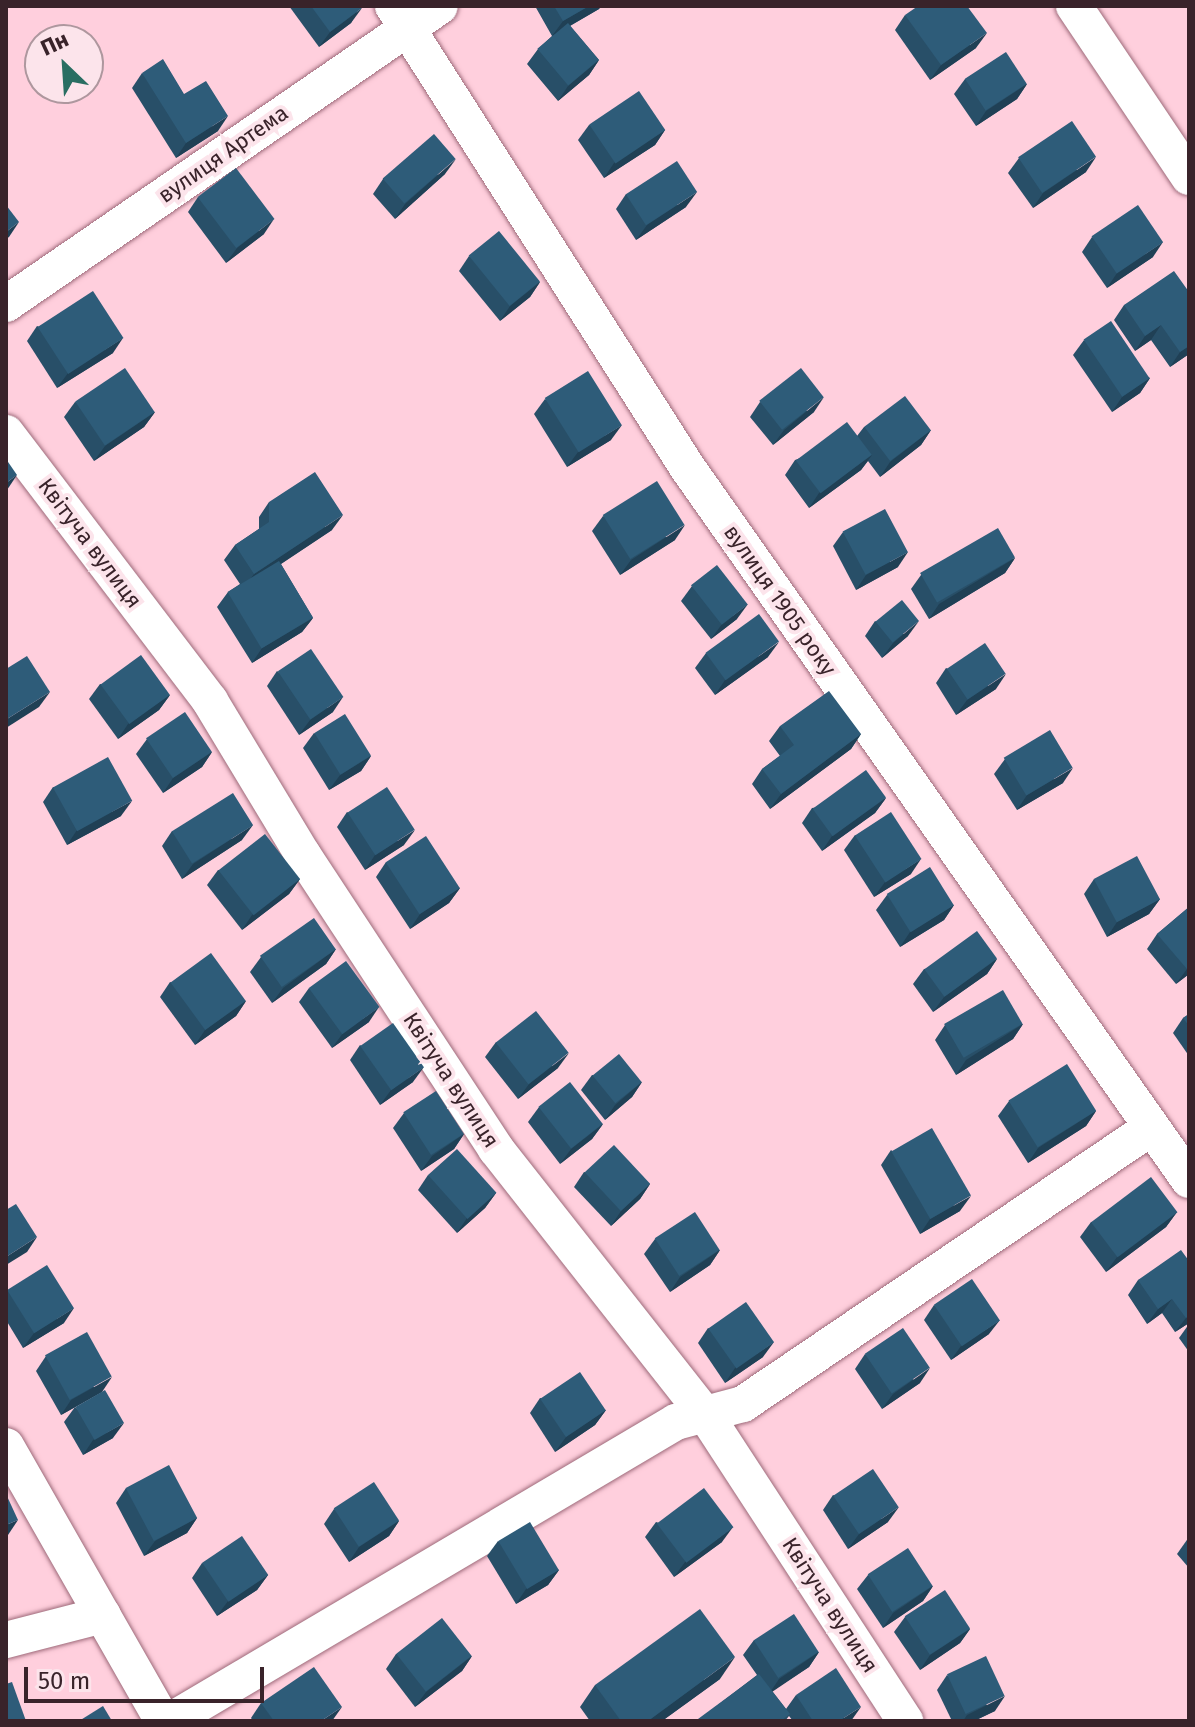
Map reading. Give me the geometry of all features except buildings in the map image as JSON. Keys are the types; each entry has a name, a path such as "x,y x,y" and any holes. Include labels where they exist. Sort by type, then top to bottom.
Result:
{"street":[{"name":"вулиця Артема","path":"6,304 400,16 440,6"},
{"path":"1074,6 1189,177"},
{"name":"вулиця 1905 року","path":"400,16 687,467 1189,1180"},
{"name":"Квітуча вулиця","path":"6,433 210,701 303,855 496,1149 707,1417 905,1721"},
{"path":"170,1721 676,1422 707,1417 743,1404 1151,1128"},
{"path":"6,1446 163,1721"},
{"path":"6,1640 103,1615"}]}
